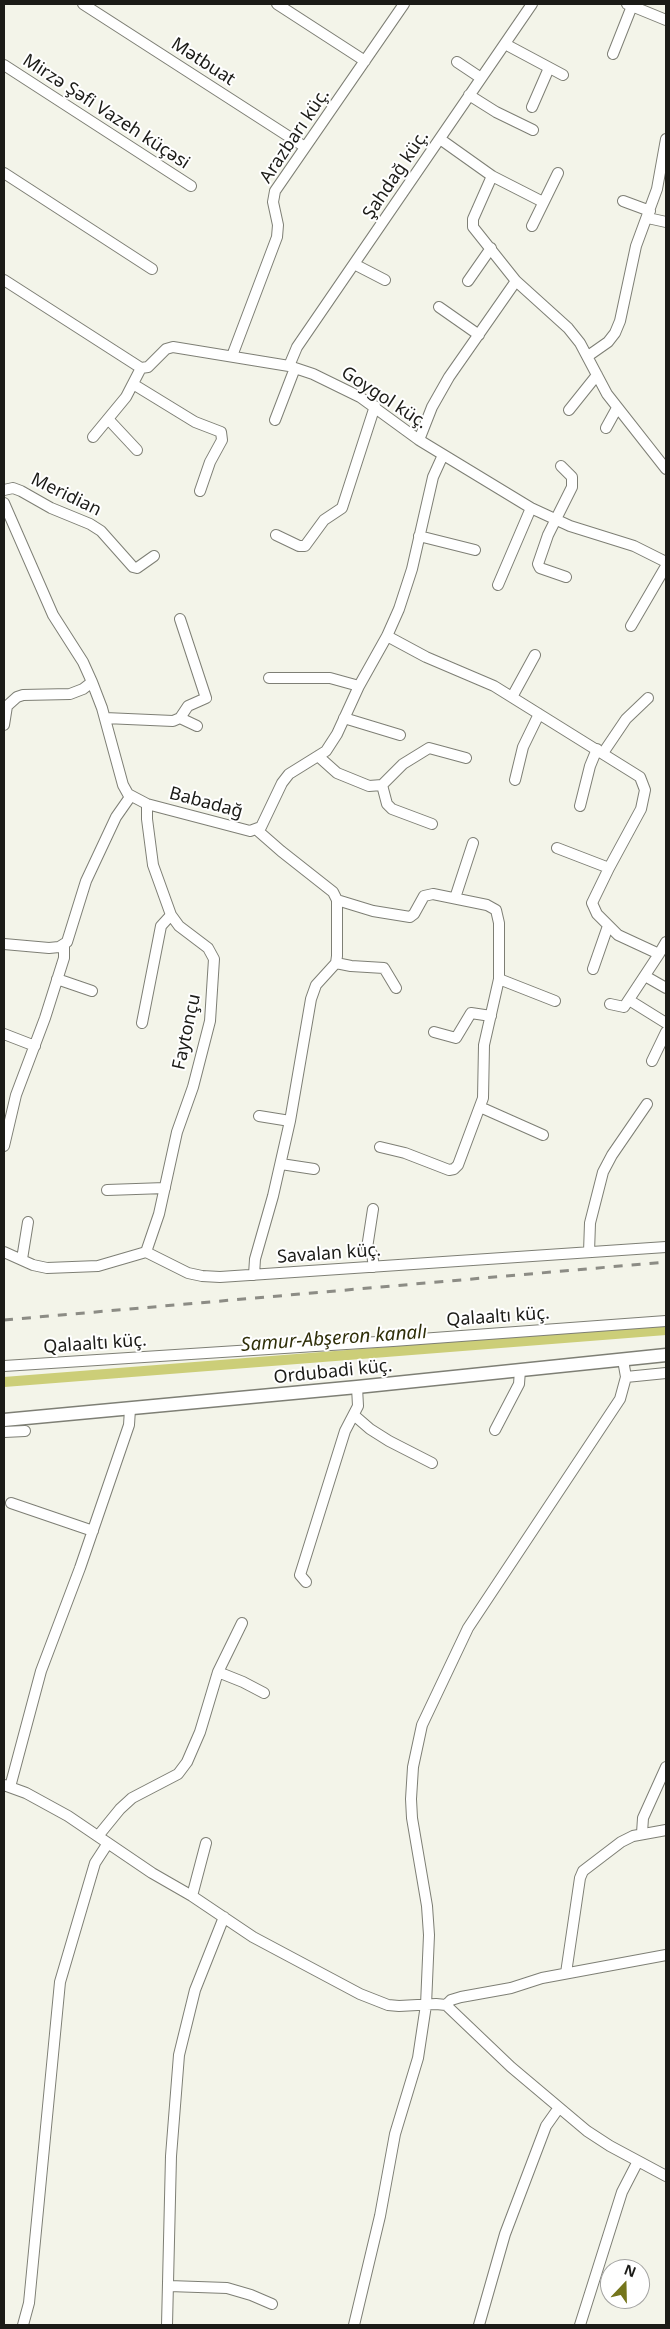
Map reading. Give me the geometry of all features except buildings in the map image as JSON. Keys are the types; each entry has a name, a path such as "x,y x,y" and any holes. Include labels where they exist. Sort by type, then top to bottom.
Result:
{"street":[{"name":"Mətbuat","path":"83,4 305,147"},
{"path":"276,4 365,61"},
{"name":"Arazbarı küç.","path":"232,356 277,237 278,225 273,196 404,4"},
{"name":"Şahdağ küç.","path":"276,420 297,347 532,4"},
{"path":"613,54 629,5 666,20"},
{"path":"505,44 563,75"},
{"path":"457,62 481,78"},
{"name":"Mirzə Şəfi Vazeh küçəsi","path":"4,64 190,186"},
{"path":"532,107 549,68"},
{"path":"470,96 496,112 533,130"},
{"path":"588,356 608,342 618,327 636,246 657,189 666,138"},
{"path":"440,139 492,176 543,202"},
{"path":"4,173 152,269"},
{"path":"532,226 558,173"},
{"path":"492,176 472,223 473,227 516,281 568,328 588,356 607,394 666,469"},
{"path":"623,201 666,222"},
{"path":"468,280 490,248"},
{"path":"354,264 384,280"},
{"path":"4,280 141,368 133,384 109,420 93,438"},
{"path":"419,440 441,392 516,281"},
{"path":"438,307 479,335"},
{"name":"Goygol küç.","path":"141,368 148,367 166,349 173,346 292,367 338,385 375,406 419,440 531,508 556,520 634,546 666,562"},
{"path":"569,410 598,375"},
{"path":"133,384 195,422 221,432 222,440 208,468 200,491"},
{"path":"276,535 299,546 305,546 324,520 342,508 375,406"},
{"path":"606,428 617,408"},
{"path":"109,420 137,450"},
{"name":"Babadağ","path":"130,797 147,804 244,831 257,830 264,822 282,783 289,774 297,767 318,756 331,745 358,686 387,636 407,587 433,477 444,455"},
{"path":"561,466 574,481 548,535 538,564 540,568 566,577"},
{"name":"Meridian","path":"4,490 13,488 21,491 51,508 90,524 101,531 133,567 136,568 154,556"},
{"path":"4,503 53,615 83,662 92,682 105,718 123,785 130,797 116,817 86,881 70,936 64,945 64,958 16,1095 4,1146"},
{"path":"498,585 531,508"},
{"path":"419,536 475,550"},
{"path":"631,626 666,566"},
{"path":"105,718 174,721 180,718 188,706 202,701 206,696 180,619"},
{"path":"387,636 439,663 486,681 640,777 645,790 641,809 592,903 597,914 608,926 626,940 663,949 624,1007 610,1004"},
{"path":"512,697 535,655"},
{"path":"269,678 330,678 358,686"},
{"path":"4,725 8,706 17,697 24,695 70,694 92,682"},
{"path":"580,806 590,766 626,719 648,698"},
{"path":"515,780 523,746 539,714"},
{"path":"180,718 197,726"},
{"path":"344,718 400,735"},
{"path":"318,756 328,767 352,781 369,786 382,785 403,764 429,748 466,758"},
{"path":"382,785 386,804 392,809 432,824"},
{"name":"Faytonçu","path":"146,1252 165,1188 177,1132 192,1087 210,1021 214,959 208,948 179,926 171,915 153,865 147,804"},
{"path":"254,1275 255,1259 282,1164 313,990 336,963 337,900 328,886 295,863 257,830"},
{"path":"455,898 474,843"},
{"path":"557,848 609,868"},
{"path":"337,900 373,911 410,917 414,914 420,900 428,894 487,905 496,910 500,924 499,979 484,1045 483,1098 458,1165 454,1169 449,1170 405,1153 380,1148"},
{"path":"142,1022 161,926 171,915"},
{"path":"593,970 608,926"},
{"path":"4,944 49,948 64,945"},
{"path":"336,963 384,968 396,988"},
{"path":"646,976 666,988"},
{"path":"57,979 92,991"},
{"path":"499,979 555,1001"},
{"path":"629,1000 666,1023"},
{"path":"434,1032 456,1038 471,1013 491,1016"},
{"path":"652,1061 666,1032"},
{"path":"4,1034 34,1046"},
{"path":"589,1252 590,1223 606,1164 647,1104"},
{"path":"480,1107 543,1135"},
{"path":"259,1116 290,1121"},
{"path":"282,1164 314,1169"},
{"path":"107,1190 165,1188"},
{"path":"372,1209 367,1248 372,1254 374,1268"},
{"path":"22,1259 28,1222"},
{"name":"Savalan küç.","path":"146,1252 170,1265 202,1276 374,1268 666,1247"},
{"path":"4,1252 40,1267 77,1268 98,1266 146,1252"},
{"name":"Qalaaltı küç.","path":"4,1366 666,1321"},
{"name":"Ordubadi küç.","path":"4,1420 357,1388 666,1355"},
{"path":"354,2325 380,2216 395,2134 418,2058 426,2005 427,1916 412,1818 411,1799 413,1768 422,1725 468,1628 620,1399 626,1376 623,1360"},
{"path":"495,1430 518,1384 520,1370"},
{"path":"626,1376 666,1373"},
{"path":"306,1582 300,1575 301,1571 345,1432 355,1416 358,1406 357,1388"},
{"path":"130,1409 129,1425 93,1531 50,1643 7,1786 44,1802 152,1873 280,1952 377,2002 400,2006 446,2006 558,2109 610,2146 666,2176"},
{"path":"355,1416 370,1429 389,1441 432,1463"},
{"path":"4,1432 26,1431"},
{"path":"11,1503 93,1531"},
{"path":"98,1836 120,1809 132,1798 178,1774 187,1762 200,1732 218,1672 242,1623"},
{"path":"218,1672 264,1693"},
{"path":"642,1833 643,1818 666,1767"},
{"path":"566,1973 580,1878 583,1871 621,1842 642,1833 666,1830"},
{"path":"24,2325 29,2302 60,1982 95,1863 108,1843"},
{"path":"192,1896 206,1843"},
{"path":"167,2325 171,2156 179,2055 195,1990 224,1917"},
{"path":"446,2006 451,2000 461,1996 498,1990 566,1973 666,1955"},
{"path":"479,2325 505,2234 546,2126 558,2109"},
{"path":"580,2325 622,2192 638,2161"},
{"path":"168,2286 227,2288 272,2304"}],"waterway":[{"name":"Samur-Abşeron kanalı","path":"4,1382 666,1330"}],"railway":[{"path":"4,1320 666,1262"}]}
